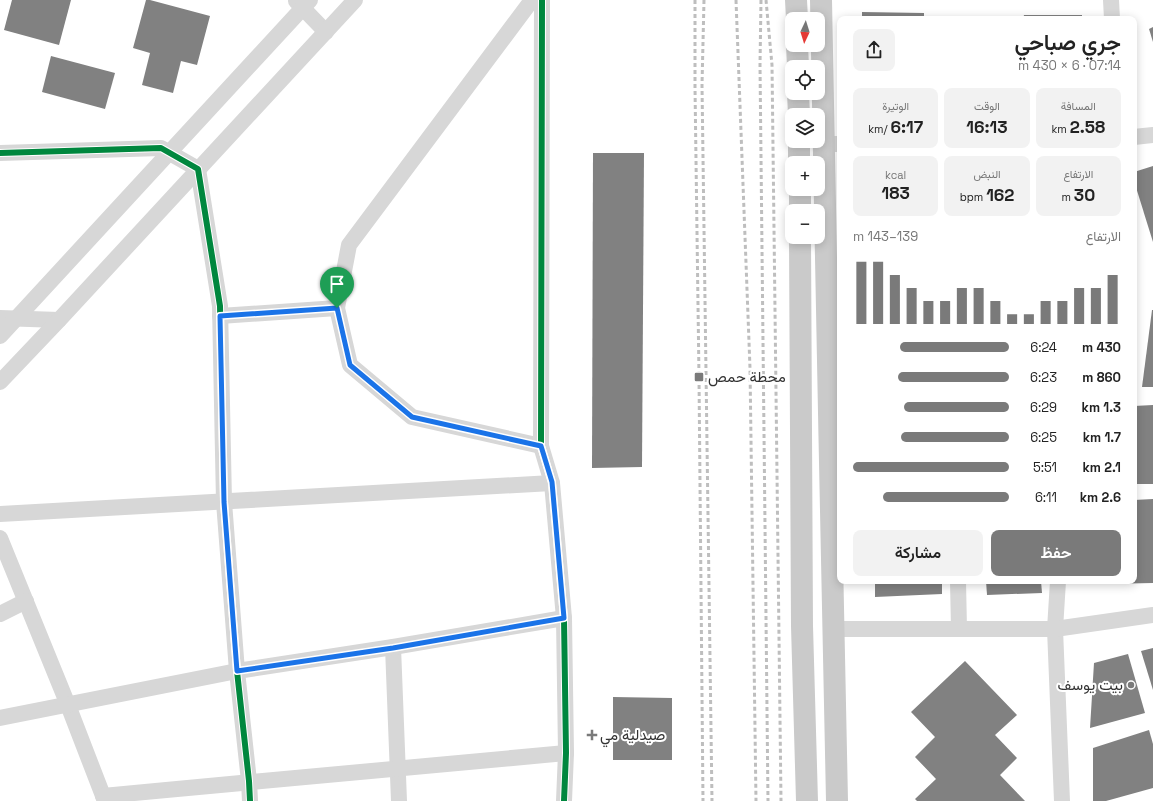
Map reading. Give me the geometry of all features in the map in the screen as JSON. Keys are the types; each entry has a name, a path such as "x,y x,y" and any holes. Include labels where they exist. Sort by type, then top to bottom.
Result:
{"main road":[{"path":"796,0 797,12"},
{"path":"821,0 832,144 837,801"},
{"path":"800,244 802,626 807,801"}],"street":[{"path":"0,382 355,0"},
{"path":"532,0 349,245 337,308 350,365 412,417 541,446"},
{"path":"542,0 541,446 552,482 564,618 566,753 564,801"},
{"path":"1111,0 1112,16"},
{"path":"0,336 170,153 303,3 326,32"},
{"path":"1137,136 1153,136"},
{"path":"0,153 161,148 198,169"},
{"path":"198,169 220,306 224,502 237,671 250,801"},
{"path":"220,316 337,308"},
{"path":"0,318 59,320"},
{"path":"0,514 552,482"},
{"path":"0,538 68,704 104,799 249,781 566,753"},
{"path":"958,584 959,629"},
{"path":"1058,584 1055,629 1062,801"},
{"path":"0,614 26,601"},
{"path":"835,629 1055,629 1153,615"},
{"path":"0,718 237,671 393,648 564,618"},
{"path":"393,648 399,801"}],"building":[{"path":"12,0 71,0 59,45 4,30"},
{"path":"146,0 210,16 197,65 181,61 173,93 142,85 150,53 133,48"},
{"path":"862,12 924,13 924,16 862,16"},
{"path":"1024,15 1082,15 1082,16"},
{"path":"1153,27 1153,42 1149,29"},
{"path":"51,56 115,73 105,109 42,92"},
{"path":"593,153 644,153 642,467 592,468"},
{"path":"1153,166 1153,242 1137,191 1137,171"},
{"path":"1152,310 1153,387 1142,387"},
{"path":"1153,405 1153,484 1137,484 1137,406"},
{"path":"1153,499 1153,583 1137,583 1137,500"},
{"path":"875,584 942,584 942,594 875,597"},
{"path":"986,584 1041,584 1042,593 987,595"},
{"path":"1153,648 1153,690 1141,651"},
{"path":"1128,654 1145,713 1090,728 1094,663"},
{"path":"965,661 1017,715 995,735 1017,758 1000,775 1025,801 917,801 915,799 936,779 915,757 935,737 911,712"},
{"path":"613,697 672,698 672,760 613,760"},
{"path":"1149,730 1153,744 1153,788 1106,801 1093,801 1093,748"}],"railway":[{"path":"695,0 703,801"},
{"path":"704,0 702,85 712,801"},
{"path":"736,0 750,368 756,801"},
{"path":"761,0 760,65 768,801"},
{"path":"766,0 772,65 781,801"}],"cycle path":[{"path":"542,0 541,446 552,483 564,618 566,753 564,801"},
{"path":"0,153 161,148 198,169 220,306 224,502 237,671 250,801"}],"place":[{"name":"محطة حمص","path":"699,377"},
{"name":"بيت يوسف","path":"1131,685"},
{"name":"صيدلية مي","path":"592,735"}],"route":[{"path":"337,308 350,365 412,417 541,446 552,482 564,618 393,648 237,671 224,502 220,316 337,308"}]}
